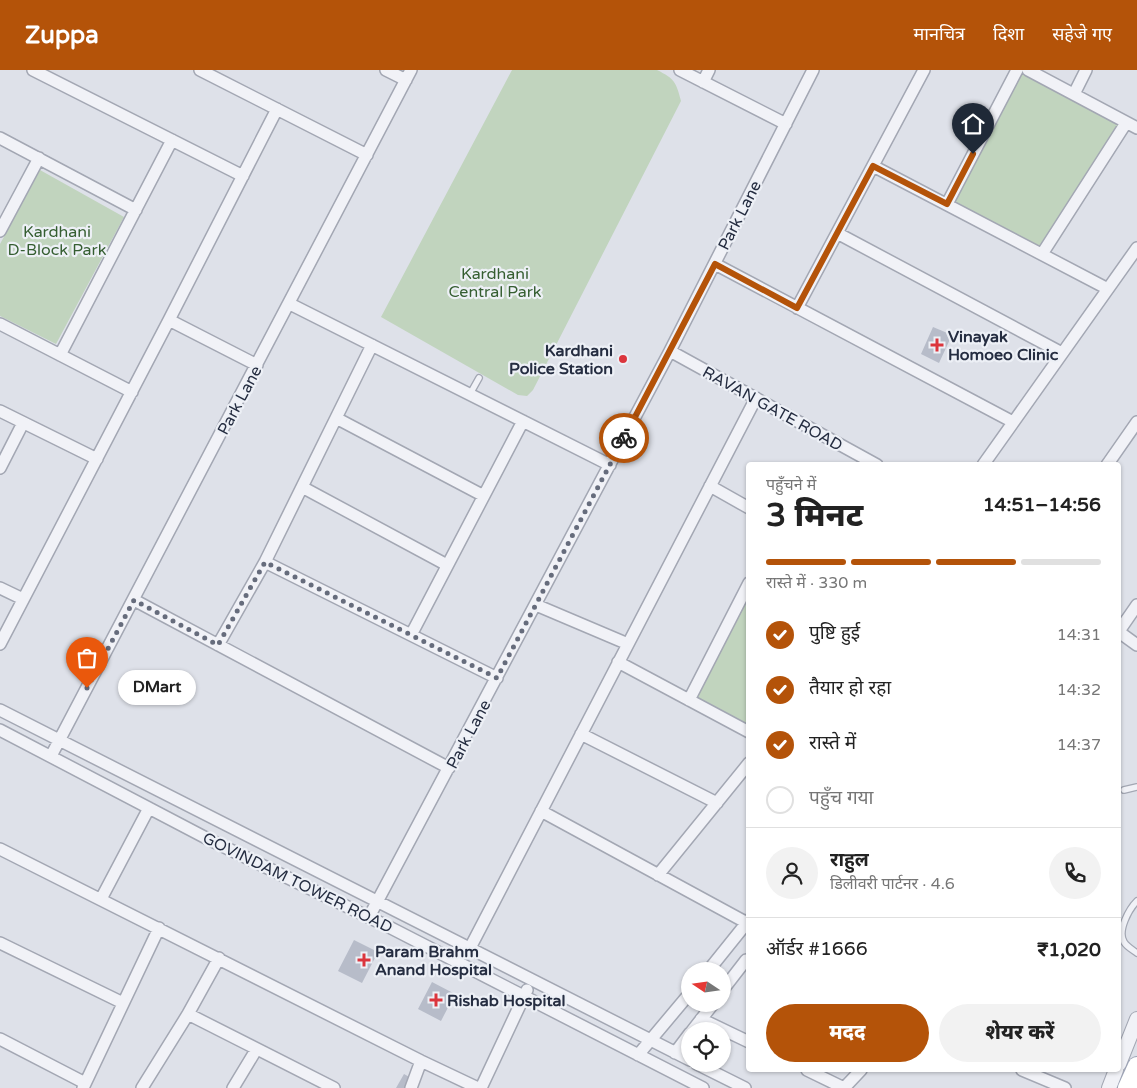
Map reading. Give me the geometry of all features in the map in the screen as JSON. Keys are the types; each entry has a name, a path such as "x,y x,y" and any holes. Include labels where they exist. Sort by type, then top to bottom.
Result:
{"main road":[{"path":"1127,1088 1137,1066"}],"street":[{"path":"33,70 243,176"},
{"path":"200,70 367,155"},
{"path":"386,70 408,75"},
{"path":"680,70 786,124"},
{"path":"703,82 709,70"},
{"name":"Park Lane","path":"369,917 670,351 813,70"},
{"path":"797,308 924,70"},
{"path":"947,204 1017,70"},
{"path":"1028,70 1132,125 1042,254"},
{"path":"1074,94 1086,70"},
{"name":"Park Lane","path":"51,756 290,304 408,75"},
{"path":"0,644 277,109"},
{"path":"0,138 136,210"},
{"path":"60,355 172,140"},
{"path":"0,231 39,158"},
{"path":"873,166 1108,289"},
{"path":"837,233 1062,353"},
{"path":"985,462 1137,248"},
{"path":"715,264 1013,422"},
{"path":"290,304 610,465"},
{"path":"169,320 258,365"},
{"path":"0,324 132,392"},
{"path":"218,645 265,562 372,345"},
{"name":"RAVAN GATE ROAD","path":"670,351 872,462"},
{"path":"470,948 756,398"},
{"path":"0,411 97,459"},
{"path":"336,418 482,495"},
{"path":"411,635 482,495 523,420"},
{"path":"1109,462 1137,422"},
{"path":"0,468 23,423"},
{"path":"710,486 746,506"},
{"path":"302,487 447,565"},
{"path":"265,562 497,678"},
{"path":"0,588 23,599"},
{"path":"689,700 746,596"},
{"path":"134,600 449,768"},
{"path":"536,605 628,644"},
{"path":"1121,629 1137,605"},
{"path":"1121,633 1137,644"},
{"path":"618,662 746,730"},
{"name":"GOVINDAM TOWER ROAD","path":"0,710 681,1056"},
{"name":"GOVINDAM TOWER ROAD","path":"0,730 149,808 524,995 703,1088"},
{"path":"581,734 717,803"},
{"path":"658,875 746,767"},
{"path":"101,899 149,808"},
{"path":"541,810 746,922"},
{"path":"0,849 421,1061 479,1088 524,995 533,981"},
{"path":"716,962 746,925"},
{"path":"0,1040 84,1086 159,928"},
{"path":"0,943 123,1003"},
{"path":"142,1088 188,1014 219,958"},
{"path":"731,979 746,960"},
{"path":"638,1055 681,1004"},
{"path":"699,1022 707,1012"},
{"path":"188,1014 334,1088"},
{"path":"701,1019 746,1041"},
{"path":"1121,1059 1137,1019"},
{"path":"675,1053 681,1045"},
{"path":"234,1088 256,1050"},
{"path":"411,1088 421,1061"},
{"path":"713,1072 745,1088"},
{"path":"811,1072 844,1088 859,1072"},
{"path":"1027,1072 1066,1088"},
{"path":"1109,1088 1115,1072"}],"lane":[{"path":"470,394 478,378"},
{"path":"1124,790 1137,787"},
{"path":"1137,901 1132,905 1124,924 1122,937 1125,944 1137,953"}],"green space":[{"name":"Kardhani Central Park","path":"512,70 657,70 674,82 681,101 533,390 527,396 518,395 381,317"},
{"path":"1017,70 1028,70 1126,123 1042,254 947,204"},
{"name":"Kardhani D-Block Park","path":"40,170 124,217 56,344 0,316 0,244"},
{"path":"743,595 746,596 746,730 689,700"}],"building":[{"path":"933,327 952,335 939,363 921,354"},
{"path":"354,940 378,952 362,983 338,971"},
{"path":"432,982 455,994 441,1021 418,1009"},
{"path":"404,1074 413,1079 407,1088 396,1088"}],"way so far":[{"path":"87,688 134,600 218,645 265,562 497,678 624,438"}],"place":[{"name":"Vinayak Homoeo Clinic","path":"937,345"},
{"name":"Kardhani Police Station","path":"623,359"},
{"name":"DMart","path":"87,688"},
{"name":"Param Brahm Anand Hospital","path":"364,960"},
{"name":"Rishab Hospital","path":"436,1000"}],"route":[{"path":"624,438 715,264 797,308 873,166 947,204 973,154"}]}
